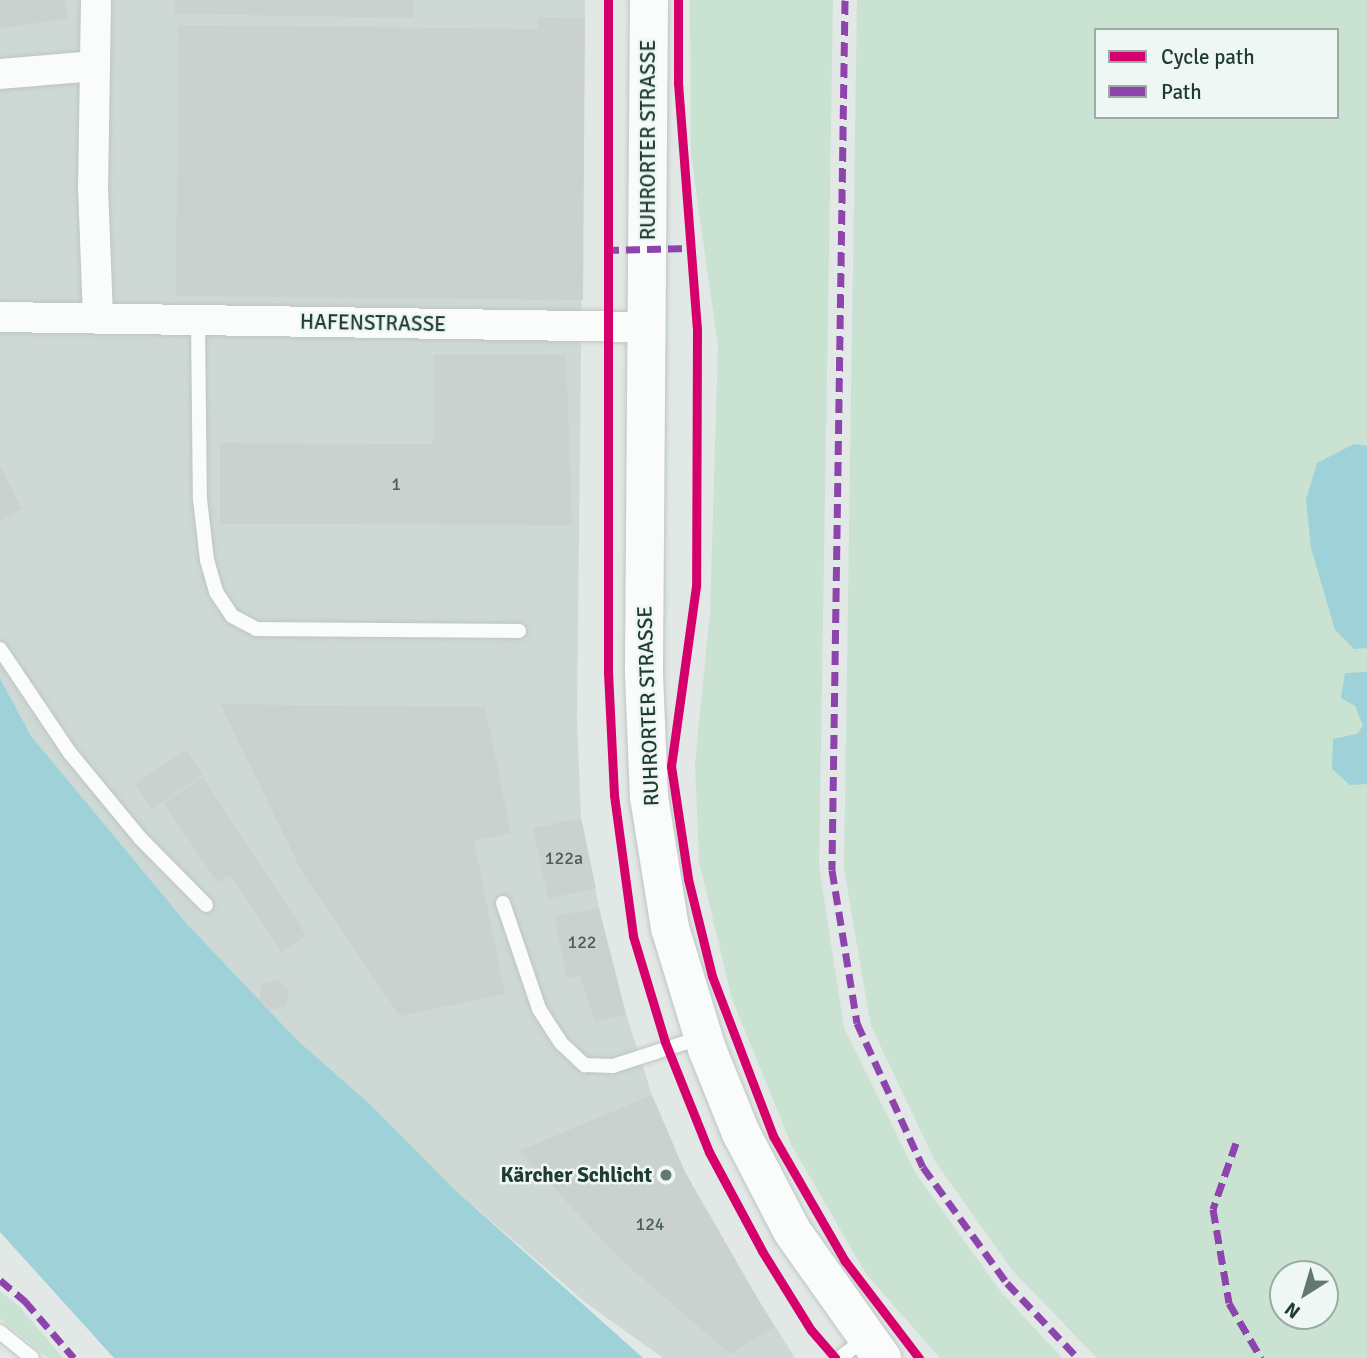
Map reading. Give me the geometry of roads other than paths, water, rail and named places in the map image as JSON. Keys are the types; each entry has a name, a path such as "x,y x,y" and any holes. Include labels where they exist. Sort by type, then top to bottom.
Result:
{"main road":[{"name":"RUHRORTER STRASSE","path":"649,0 644,674 649,797 670,928 703,1037 741,1133 792,1231 862,1352"}],"street":[{"path":"96,0 93,187 98,319"},
{"path":"0,74 95,66"},
{"name":"HAFENSTRASSE","path":"0,317 647,327"}],"lane":[{"path":"198,321 200,499 207,560 216,592 232,615 257,629 519,631"},
{"path":"0,649 70,753 140,838 206,905"},
{"path":"503,902 539,1009 561,1043 585,1065 613,1066 703,1037"},
{"path":"0,1332 32,1358"}],"water":[{"path":"1354,444 1367,446 1367,648 1354,649 1335,630 1311,548 1306,500 1317,463"},
{"path":"1367,672 1367,784 1350,785 1332,769 1333,739 1357,734 1363,726 1355,706 1341,698 1345,673"},
{"path":"0,678 31,736 188,925 298,1041 371,1105 454,1189 643,1358 114,1358 0,1232"}],"place":[{"name":"Kärcher Schlicht","path":"666,1175"}]}
